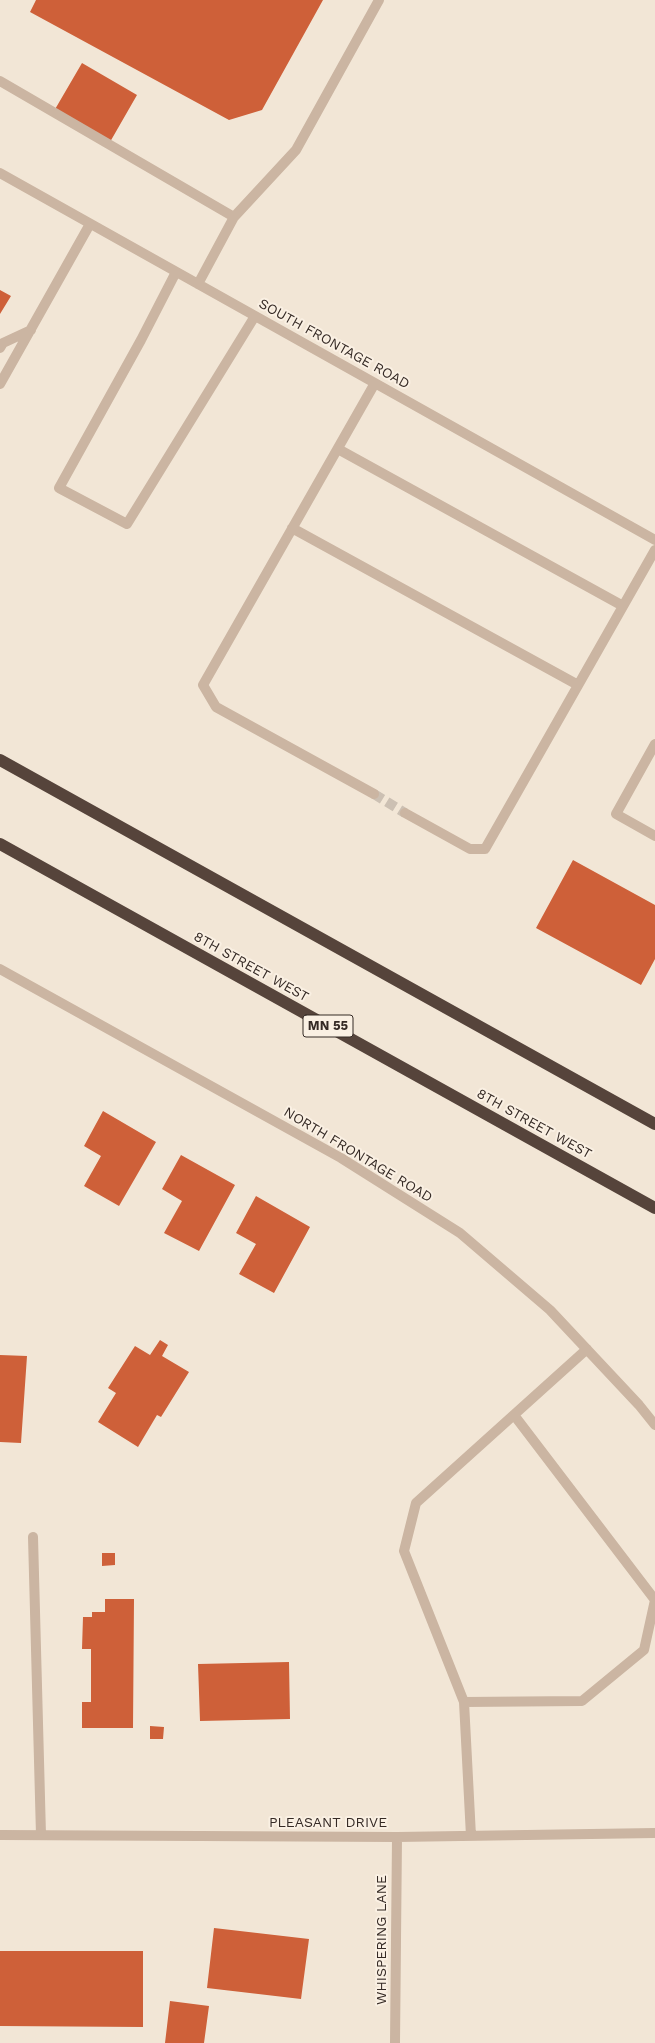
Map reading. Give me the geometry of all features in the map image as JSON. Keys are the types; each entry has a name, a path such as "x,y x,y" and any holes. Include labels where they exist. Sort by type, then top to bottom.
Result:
{"highway":[{"path":"0,760 655,1124"},
{"name":"8TH STREET WEST","path":"0,844 655,1208"}],"street":[{"path":"198,284 234,217 296,150 379,0"},
{"path":"0,81 234,217"},
{"name":"SOUTH FRONTAGE ROAD","path":"0,174 655,540"},
{"path":"0,384 90,224"},
{"path":"176,272 141,340 59,488 127,524 255,316"},
{"path":"0,348 3,343 31,330"},
{"path":"374,794 216,707 202,685 375,383"},
{"path":"338,449 623,606"},
{"path":"292,528 578,685"},
{"path":"405,813 470,849 485,849 655,550"},
{"path":"655,744 616,814 655,836"},
{"name":"NORTH FRONTAGE ROAD","path":"0,969 341,1158 460,1234 550,1310 639,1405 655,1425"},
{"path":"471,1836 464,1702 404,1551 416,1503 587,1349"},
{"path":"464,1702 582,1701 644,1650 655,1600 514,1415"},
{"path":"33,1537 41,1836"},
{"name":"PLEASANT DRIVE","path":"0,1835 397,1837 655,1833"},
{"name":"WHISPERING LANE","path":"395,2043 397,1837"}],"building":[{"path":"36,0 323,0 262,110 229,120 30,12"},
{"path":"82,63 137,95 110,142 54,111"},
{"path":"0,290 11,296 0,314"},
{"path":"573,860 655,905 655,959 641,985 536,928"},
{"path":"103,1111 156,1142 119,1206 84,1186 101,1156 84,1146"},
{"path":"181,1155 235,1185 199,1251 164,1233 182,1201 162,1189"},
{"path":"256,1196 310,1227 274,1293 239,1274 256,1244 236,1233"},
{"path":"160,1340 168,1345 162,1356 189,1372 161,1417 157,1415 138,1447 98,1422 116,1393 108,1388 135,1346 150,1355"},
{"path":"0,1355 27,1356 21,1443 0,1442"},
{"path":"102,1553 115,1553 115,1565 102,1566"},
{"path":"105,1599 134,1599 133,1728 82,1728 82,1702 91,1702 91,1649 82,1649 83,1617 92,1617 92,1612 105,1612"},
{"path":"289,1662 290,1719 200,1721 198,1664"},
{"path":"150,1726 164,1727 163,1739 150,1739"},
{"path":"214,1928 309,1939 301,1999 207,1988"},
{"path":"0,1951 143,1951 143,2027 0,2026"},
{"path":"170,2001 209,2006 204,2043 165,2043"}],"tunnel":[{"path":"374,794 405,813"}]}
